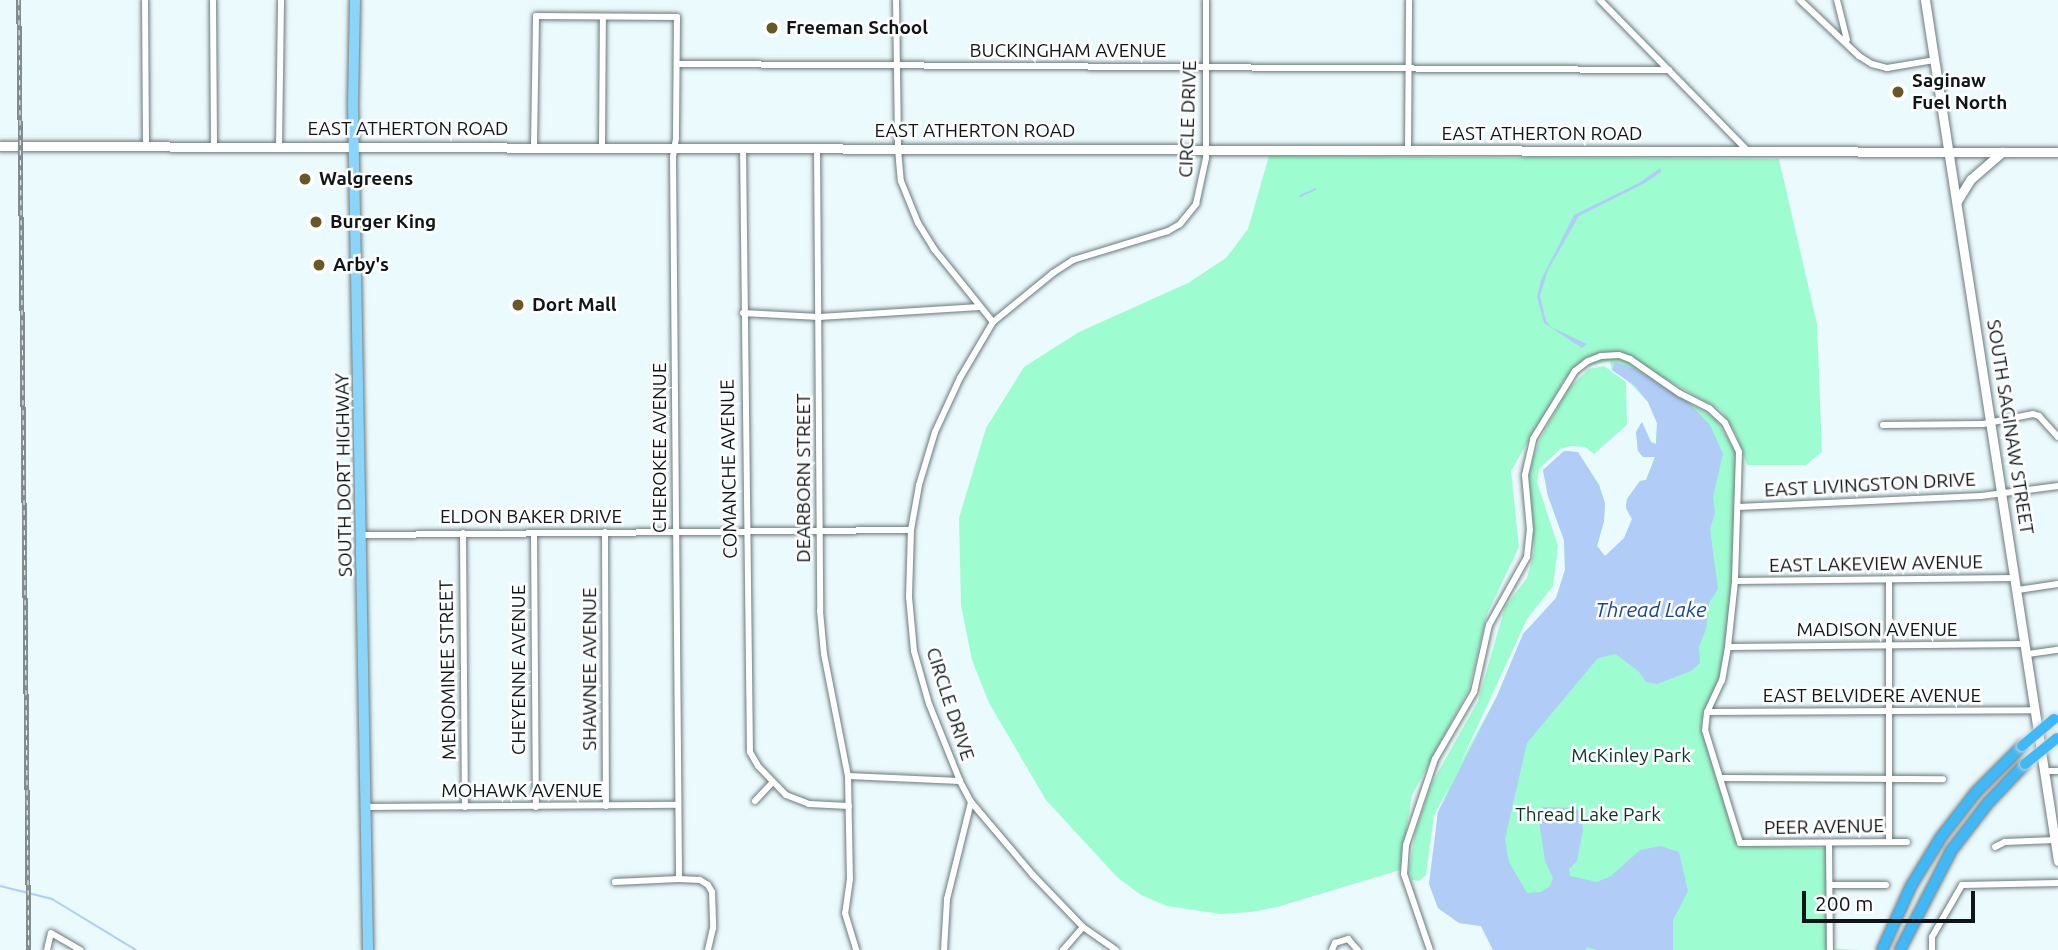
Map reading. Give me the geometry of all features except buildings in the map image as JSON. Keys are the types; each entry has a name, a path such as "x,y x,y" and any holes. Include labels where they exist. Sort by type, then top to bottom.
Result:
{"highway":[{"path":"1882,950 1911,887 1941,836 1976,792 2022,746 2056,718"},
{"path":"1900,950 1921,904 1951,851 1979,814 2025,764 2057,737"}],"main road":[{"name":"SOUTH DORT HIGHWAY","path":"355,0 353,58 368,950"}],"street":[{"path":"145,0 146,145"},
{"path":"214,0 214,144"},
{"path":"278,146 281,0"},
{"path":"896,0 898,149 901,181 918,223 951,273 993,322"},
{"name":"CIRCLE DRIVE","path":"1116,950 1083,927 1032,875 971,802 960,781 929,704 914,651 909,597 911,530 919,485 935,432 960,378 993,322 1052,273 1073,260 1138,242 1180,224 1192,211 1200,195 1204,149 1206,0"},
{"path":"1408,151 1409,0"},
{"path":"1600,0 1749,152"},
{"path":"1800,0 1848,42 1859,56 1888,68 1935,60"},
{"path":"1837,0 1848,42"},
{"name":"SOUTH SAGINAW STREET","path":"1925,0 2058,861"},
{"path":"534,146 536,16 603,17 602,147"},
{"name":"CHEROKEE AVENUE","path":"603,17 677,17 674,147 678,879"},
{"name":"BUCKINGHAM AVENUE","path":"677,64 1669,70"},
{"name":"EAST ATHERTON ROAD","path":"0,146 214,144 2058,152"},
{"name":"COMANCHE AVENUE","path":"743,147 748,737 754,759 772,783 786,795 809,804 849,806"},
{"name":"DEARBORN STREET","path":"817,147 822,633 848,776 850,879 845,913 856,950"},
{"path":"1957,201 1968,182 2002,152"},
{"path":"743,313 819,317 980,307"},
{"path":"1430,950 1404,874 1406,845 1435,759 1474,692 1489,625 1527,557 1530,530 1524,487 1533,439 1567,381 1588,361 1619,355 1638,364 1679,393 1709,408 1725,423 1739,452 1735,581 1728,647 1722,680 1707,712 1705,730 1721,778 1943,779"},
{"path":"1883,425 1991,422 2032,414 2039,416 2058,437"},
{"name":"EAST LIVINGSTON DRIVE","path":"1738,507 2003,494 2058,486"},
{"name":"ELDON BAKER DRIVE","path":"362,535 911,530"},
{"name":"SHAWNEE AVENUE","path":"605,532 607,806"},
{"name":"MENOMINEE STREET","path":"463,533 465,807"},
{"name":"CHEYENNE AVENUE","path":"534,533 536,807"},
{"name":"EAST LAKEVIEW AVENUE","path":"1735,581 2016,578"},
{"path":"1889,580 1889,842"},
{"path":"2018,590 2058,584"},
{"name":"MADISON AVENUE","path":"1728,647 1889,645 2058,650"},
{"name":"EAST BELVIDERE AVENUE","path":"1707,712 2036,710"},
{"path":"2045,771 2058,771"},
{"path":"848,776 960,781"},
{"name":"PEER AVENUE","path":"1721,778 1740,843 1908,842"},
{"path":"755,801 772,783"},
{"path":"944,950 947,899 971,802"},
{"name":"MOHAWK AVENUE","path":"366,807 678,805"},
{"path":"1996,847 2005,842 2055,840"},
{"path":"1829,844 1830,950"},
{"path":"615,882 700,880 712,892 713,928 708,950"},
{"path":"1931,950 1932,937 1961,886 2058,883"},
{"path":"1830,885 1886,885"},
{"path":"1063,950 1083,927"},
{"path":"47,950 51,933 80,950"},
{"path":"1332,950 1340,939 1348,939 1358,950"}],"green space":[{"path":"1269,156 1779,159 1817,324 1822,452 1806,465 1747,465 1736,434 1721,410 1639,364 1665,388 1716,419 1734,449 1737,464 1733,593 1721,673 1701,725 1737,846 1826,848 1827,948 1859,950 1493,950 1481,926 1459,923 1438,908 1429,884 1438,812 1449,788 1434,815 1426,875 1419,881 1412,880 1409,871 1415,833 1432,783 1478,701 1505,607 1527,578 1534,552 1529,475 1532,462 1540,439 1569,388 1589,369 1604,366 1626,382 1627,425 1594,454 1585,447 1571,446 1560,449 1539,469 1537,482 1558,546 1553,586 1527,619 1460,764 1497,696 1523,634 1556,598 1565,570 1564,540 1548,496 1543,470 1564,451 1578,452 1599,485 1605,503 1604,521 1597,546 1604,556 1610,554 1624,539 1632,519 1626,508 1627,499 1640,481 1646,480 1655,457 1643,457 1638,451 1636,432 1642,422 1651,442 1656,444 1657,423 1648,402 1629,382 1612,370 1610,361 1575,368 1564,380 1511,471 1519,547 1487,614 1469,689 1412,795 1400,870 1277,907 1251,912 1221,914 1167,906 1141,895 1117,877 1046,800 989,703 972,660 961,606 959,518 986,428 1024,367 1079,332 1188,283 1226,258 1248,229"}],"water":[{"path":"1660,168 1661,172 1645,183 1579,216 1548,270 1540,296 1546,321 1551,327 1587,344 1582,348 1544,323 1537,297 1541,280 1574,215 1639,183"},
{"name":"Thread Lake","path":"1615,362 1635,369 1688,402 1710,425 1723,454 1713,497 1715,513 1710,529 1718,589 1709,603 1706,629 1699,647 1700,663 1691,671 1657,684 1646,682 1639,672 1616,654 1598,658 1527,743 1505,839 1509,862 1527,893 1541,892 1550,886 1553,878 1545,861 1538,815 1543,807 1575,808 1581,812 1583,830 1577,861 1569,869 1570,876 1597,882 1611,876 1640,850 1661,846 1679,852 1688,891 1673,920 1673,950 1597,950 1587,947 1585,950 1493,950 1481,926 1459,923 1438,908 1429,884 1438,812 1497,696 1523,634 1556,598 1565,570 1564,540 1548,496 1543,470 1564,451 1578,452 1599,485 1605,503 1604,521 1597,546 1605,556 1624,538 1632,519 1626,508 1627,499 1640,481 1646,480 1655,457 1643,457 1638,451 1636,432 1642,422 1651,442 1656,444 1657,423 1648,402 1635,386 1612,370"}],"waterway":[{"path":"1300,196 1316,189"},
{"path":"0,886 52,899 136,950"}],"railway":[{"path":"19,0 29,950"}],"place":[{"name":"Freeman School","path":"772,28"},
{"name":"Saginaw Fuel North","path":"1898,92"},
{"name":"Walgreens","path":"305,179"},
{"name":"Burger King","path":"316,222"},
{"name":"Arby's","path":"319,265"},
{"name":"Dort Mall","path":"518,305"}],"park label":[{"name":"McKinley Park","path":"1631,756"},
{"name":"Thread Lake Park","path":"1588,815"}]}
